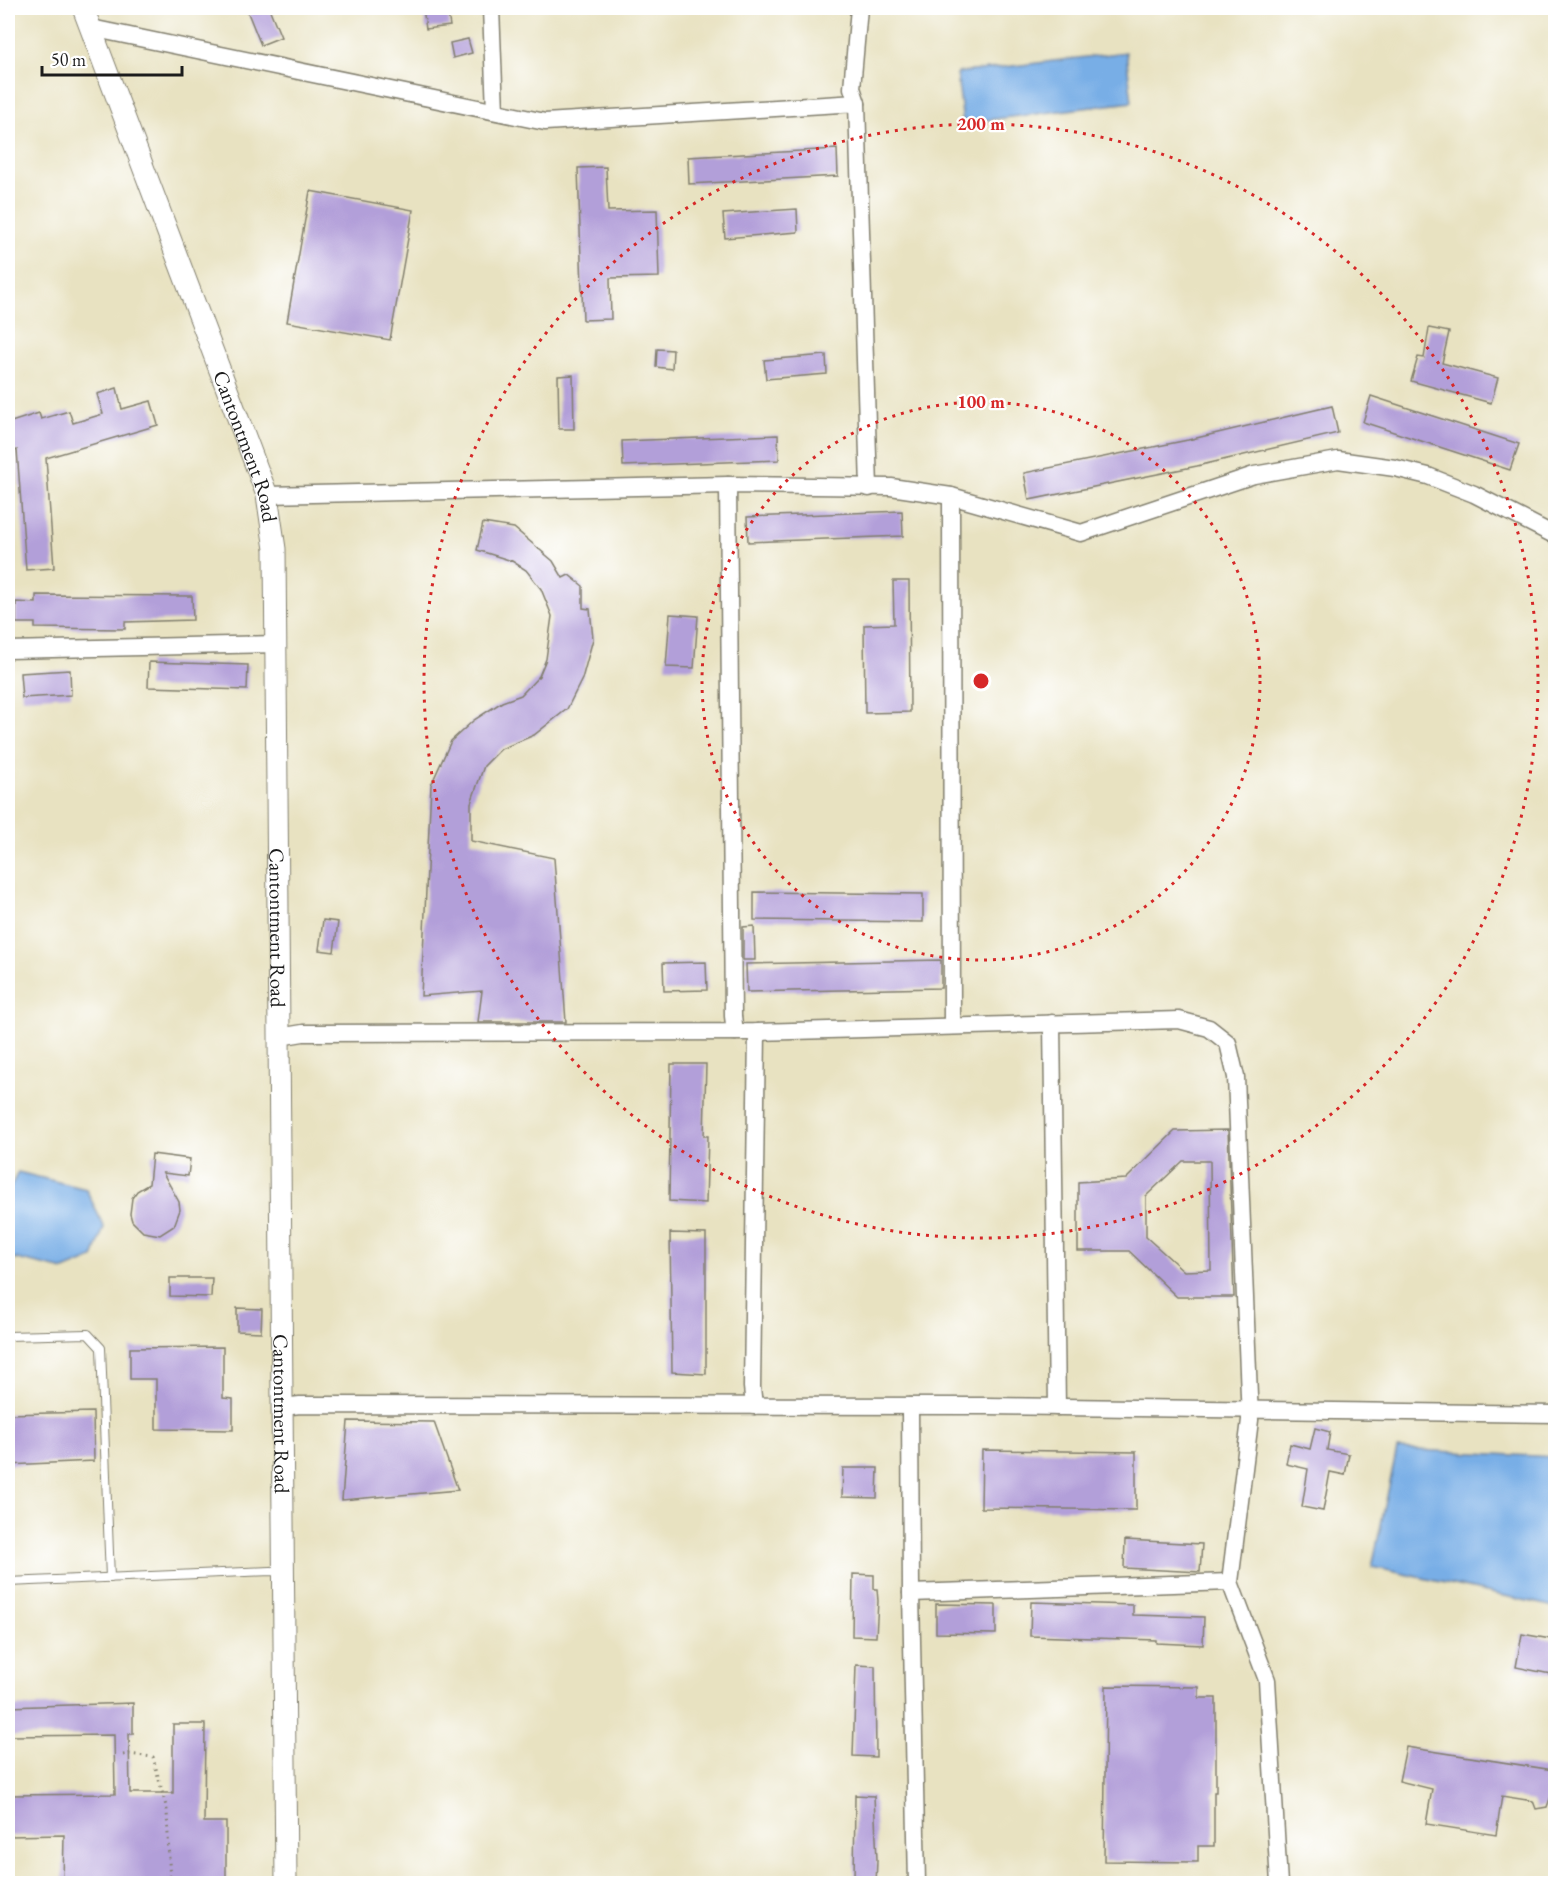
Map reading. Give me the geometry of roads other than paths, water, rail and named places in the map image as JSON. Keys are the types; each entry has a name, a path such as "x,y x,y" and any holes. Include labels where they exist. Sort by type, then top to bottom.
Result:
{"street":[{"name":"Cantontment Road","path":"83,8 267,495 275,549 286,1884"},
{"path":"491,8 495,111"},
{"path":"859,8 852,88 857,103 869,488"},
{"path":"91,28 545,122 857,103"},
{"path":"267,495 728,485 891,487 951,496 1081,533 1254,475 1338,460 1395,468 1428,476 1474,494 1556,536"},
{"path":"728,485 735,1032"},
{"path":"951,496 952,1026"},
{"path":"8,650 276,644"},
{"path":"279,1037 303,1033 757,1032 1179,1020 1209,1028 1228,1043 1236,1077 1250,1420 1230,1582 1267,1680 1279,1884"},
{"path":"1052,1023 1057,1407"},
{"path":"754,1406 752,1387 757,1032"},
{"path":"283,1407 300,1405 910,1406 1556,1414"},
{"path":"910,1406 916,1884"},
{"path":"911,1593 1230,1582"}],"lane":[{"path":"8,1336 88,1334 101,1348 110,1578"},
{"path":"8,1582 284,1572"}],"water":[{"path":"1126,52 1132,102 963,123 957,73"},
{"path":"18,1172 86,1189 104,1227 93,1258 64,1270 8,1257 8,1193"},
{"path":"1397,1449 1555,1457 1555,1607 1372,1567"}]}
